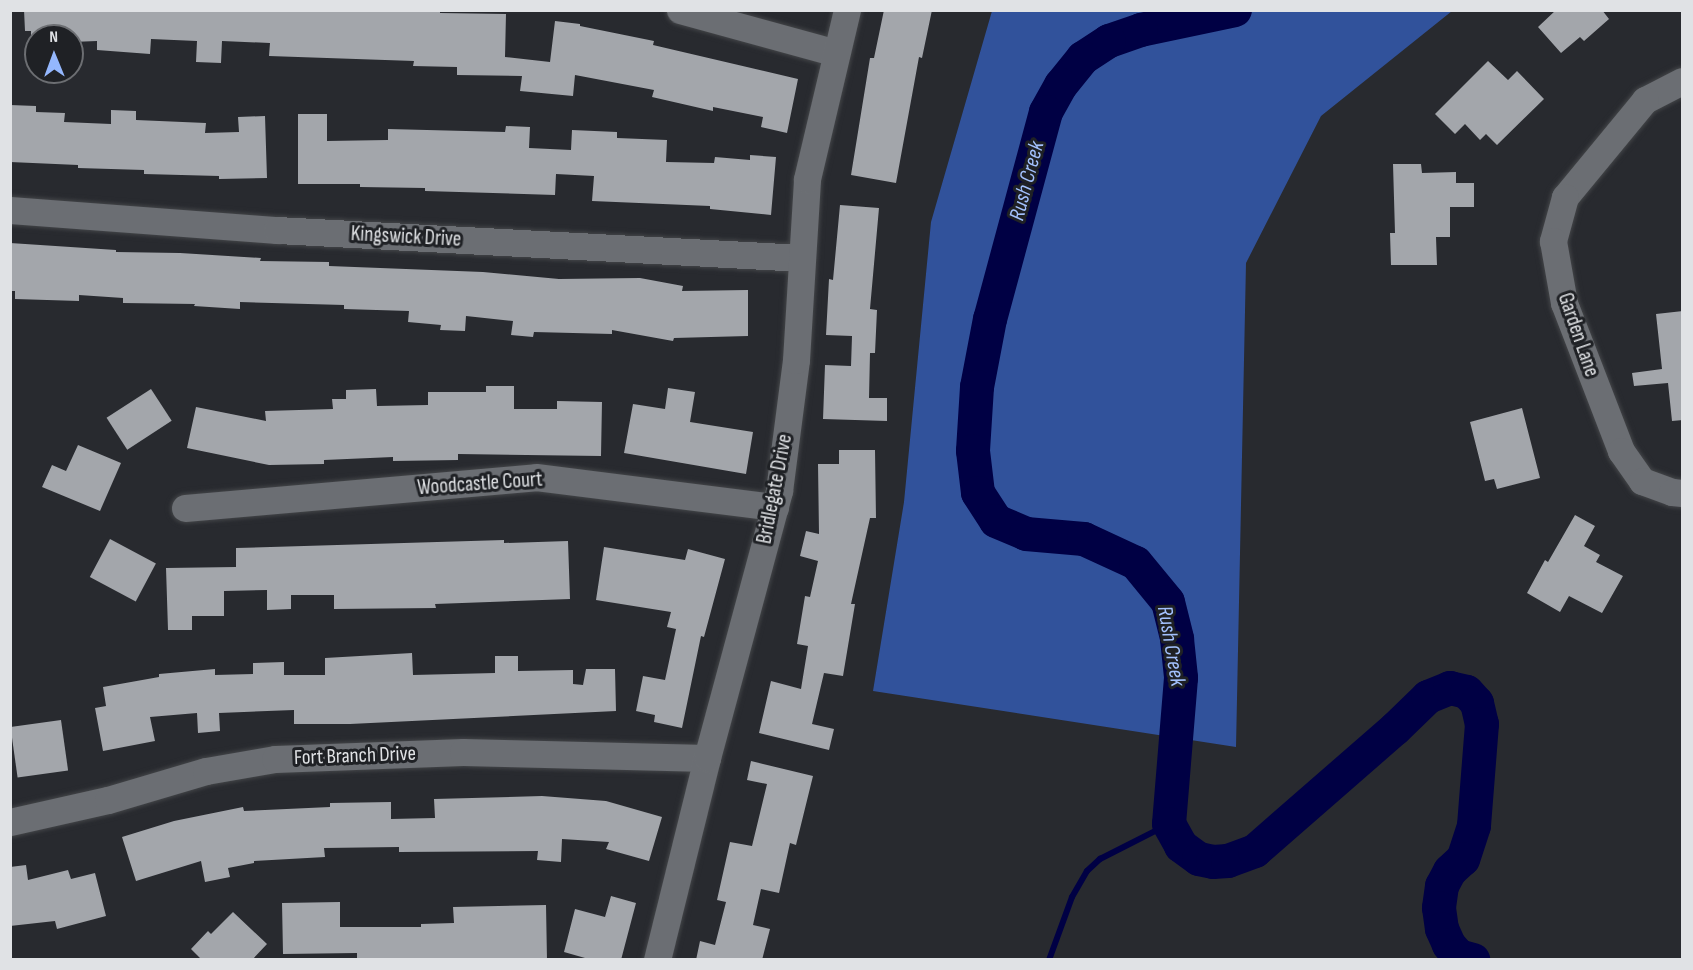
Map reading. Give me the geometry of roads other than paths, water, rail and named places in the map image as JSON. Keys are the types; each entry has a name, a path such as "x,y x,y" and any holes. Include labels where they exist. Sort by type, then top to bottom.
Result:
{"street":[{"path":"680,10 836,52"},
{"name":"Bridlegate Drive","path":"657,960 707,758 775,507 796,360 807,179 847,10"},
{"name":"Garden Lane","path":"1683,81 1645,100 1565,196 1553,241 1564,303 1621,451 1642,481 1672,492 1683,493"},
{"name":"Kingswick Drive","path":"10,210 277,230 802,258"},
{"name":"Woodcastle Court","path":"184,508 536,477 775,507"},
{"name":"Fort Branch Drive","path":"10,822 108,800 206,771 275,759 463,752 707,758"}],"waterway":[{"name":"Rush Creek","path":"1235,10 1141,30 1109,41 1083,58 1061,85 1046,112 990,319 977,387 973,451 978,493 996,521 1026,534 1084,539 1136,563 1168,602 1177,639 1181,678 1169,824 1181,846 1199,859 1213,862 1228,861 1255,851 1395,729 1428,697 1450,688 1467,692 1477,703 1482,724 1474,826 1463,859 1450,871 1442,886 1439,908 1442,929 1449,945 1459,956 1473,960"},
{"path":"1049,960 1072,897 1087,871 1100,859 1169,824"}]}
